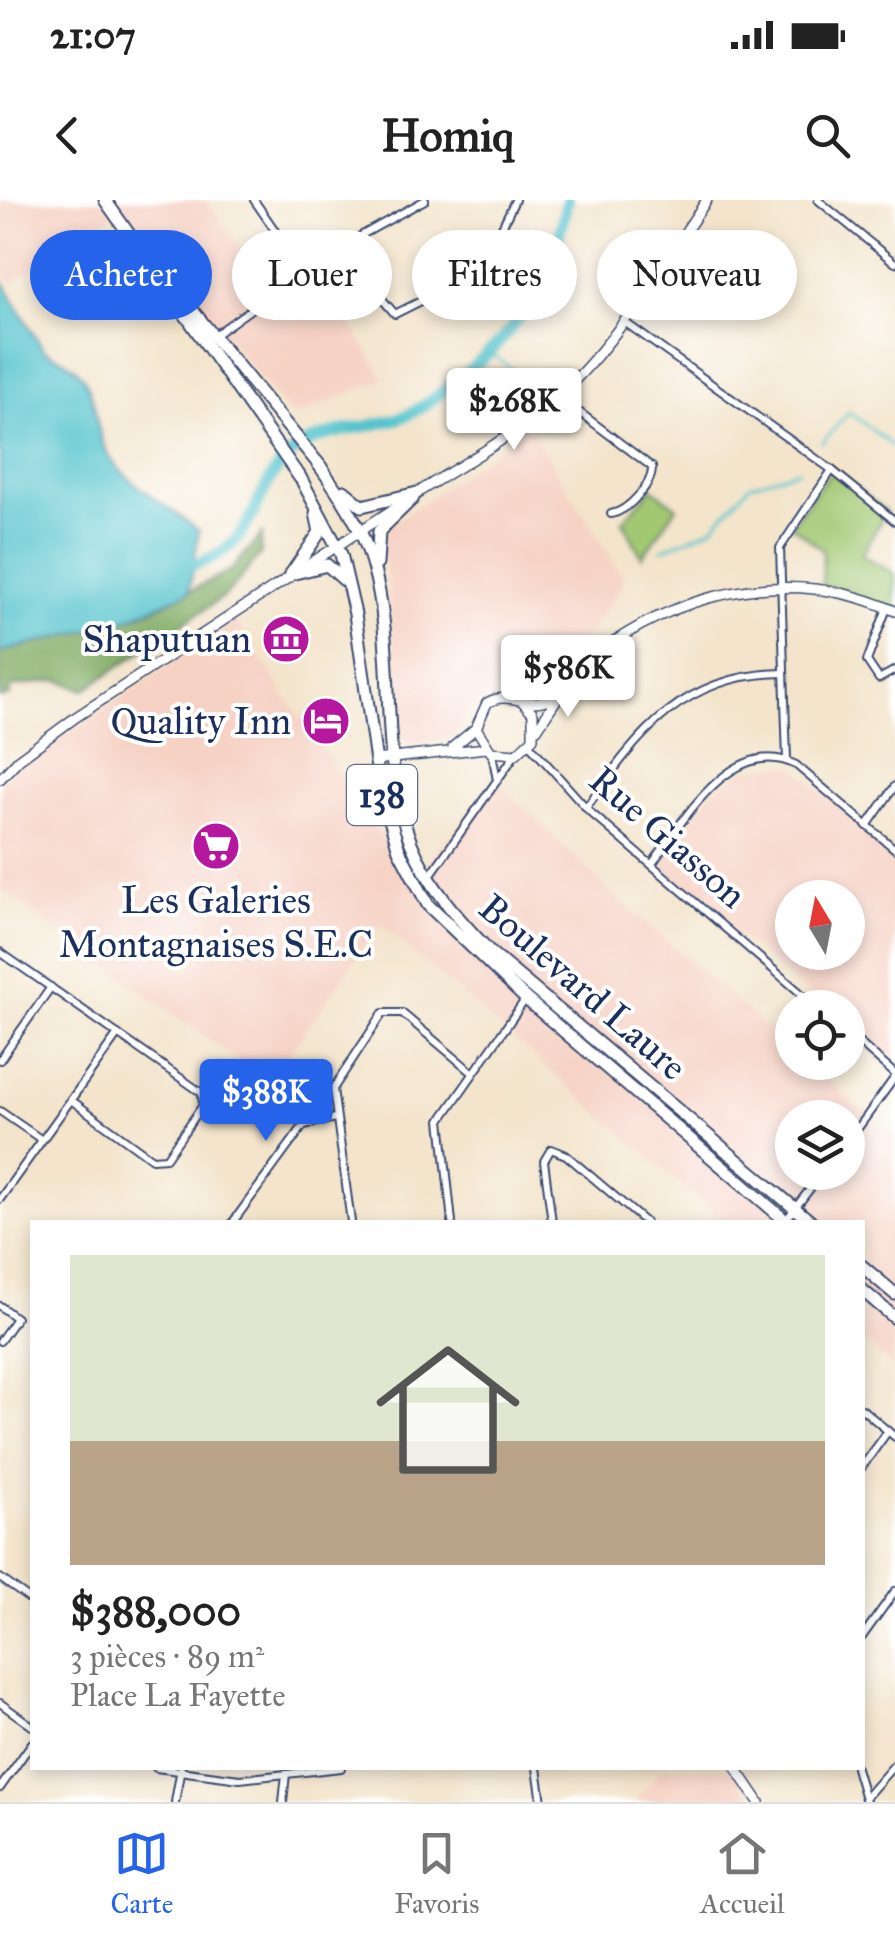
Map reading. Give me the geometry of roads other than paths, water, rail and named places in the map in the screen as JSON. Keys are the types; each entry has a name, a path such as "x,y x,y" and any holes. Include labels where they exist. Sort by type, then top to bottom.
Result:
{"highway":[{"name":"138","path":"105,200 125,230"},
{"name":"138","path":"186,320 299,474"},
{"name":"138","path":"201,320 317,462"},
{"path":"317,462 362,506 418,494"},
{"name":"Boulevard Laure","path":"317,462 360,531 378,588 392,757 412,844 451,912 530,993 809,1220"},
{"path":"291,574 320,532 299,474"},
{"name":"Boulevard Laure","path":"299,474 338,544 355,614 374,760 399,850 428,905 784,1220"},
{"path":"378,588 378,530 418,494"},
{"path":"291,574 321,566 337,570 355,614"},
{"path":"865,1269 895,1294"},
{"path":"865,1294 895,1318"}],"street":[{"path":"369,230 425,200"},
{"path":"392,310 395,314 480,271 515,200"},
{"path":"0,779 19,759 76,717 418,494 558,396 622,321 707,200"},
{"path":"818,200 895,263"},
{"path":"256,201 275,230"},
{"path":"202,344 235,320"},
{"path":"622,321 832,470 895,521"},
{"path":"558,396 652,467 652,476 624,510 611,514"},
{"path":"787,760 782,540 832,470"},
{"path":"451,749 476,728 486,704 503,696 544,700 565,686 600,652 661,614 712,596 781,587 841,594 891,610 868,668 879,679 895,670"},
{"path":"586,808 641,732 687,697 732,679 784,672"},
{"path":"429,877 516,754 529,744 565,686"},
{"path":"521,700 533,714 535,731"},
{"path":"476,728 489,750 497,781"},
{"name":"Rue Giasson","path":"529,744 586,808 797,990"},
{"path":"374,760 451,749 516,754"},
{"path":"652,864 713,783 757,762 787,760 895,849"},
{"path":"868,826 895,786"},
{"path":"0,952 202,1092 203,1105 166,1158 152,1159 71,1100"},
{"path":"0,1060 51,987"},
{"path":"452,1220 441,1120 530,993"},
{"path":"351,1220 333,1088 389,1010 402,1013 473,1073"},
{"path":"0,1199 118,1034"},
{"path":"865,1048 895,1075 865,1118"},
{"path":"0,1111 42,1140"},
{"path":"234,1220 304,1125 335,1118"},
{"path":"552,1220 544,1161 552,1150 566,1155 642,1220"},
{"path":"787,1220 809,1190"},
{"path":"865,1290 875,1278"},
{"path":"0,1306 16,1318 0,1341"},
{"path":"865,1412 895,1437"},
{"path":"865,1463 888,1431"},
{"path":"0,1578 30,1600"},
{"path":"865,1633 895,1591"},
{"path":"0,1703 30,1725"},
{"path":"0,1788 30,1745"},
{"path":"866,1800 895,1764"},
{"path":"175,1802 180,1770 240,1778 323,1770"},
{"path":"537,1770 542,1802"},
{"path":"737,1770 758,1802"},
{"path":"857,1770 866,1800"},
{"path":"282,1802 286,1774"}],"water":[{"path":"0,277 44,351 66,361 89,388 100,436 118,468 199,531 189,592 118,623 0,652"}],"waterway":[{"path":"193,565 233,543 269,480 296,450 321,437 412,413 477,364 530,302 553,255 567,200"},
{"path":"492,354 522,377"},
{"path":"822,443 849,412 895,448"},
{"path":"661,550 711,529 750,485 799,470"}],"place":[{"name":"Shaputuan","path":"286,639"},
{"name":"Quality Inn","path":"326,721"},
{"name":"Les Galeries Montagnaises S.E.C","path":"216,846"}]}
